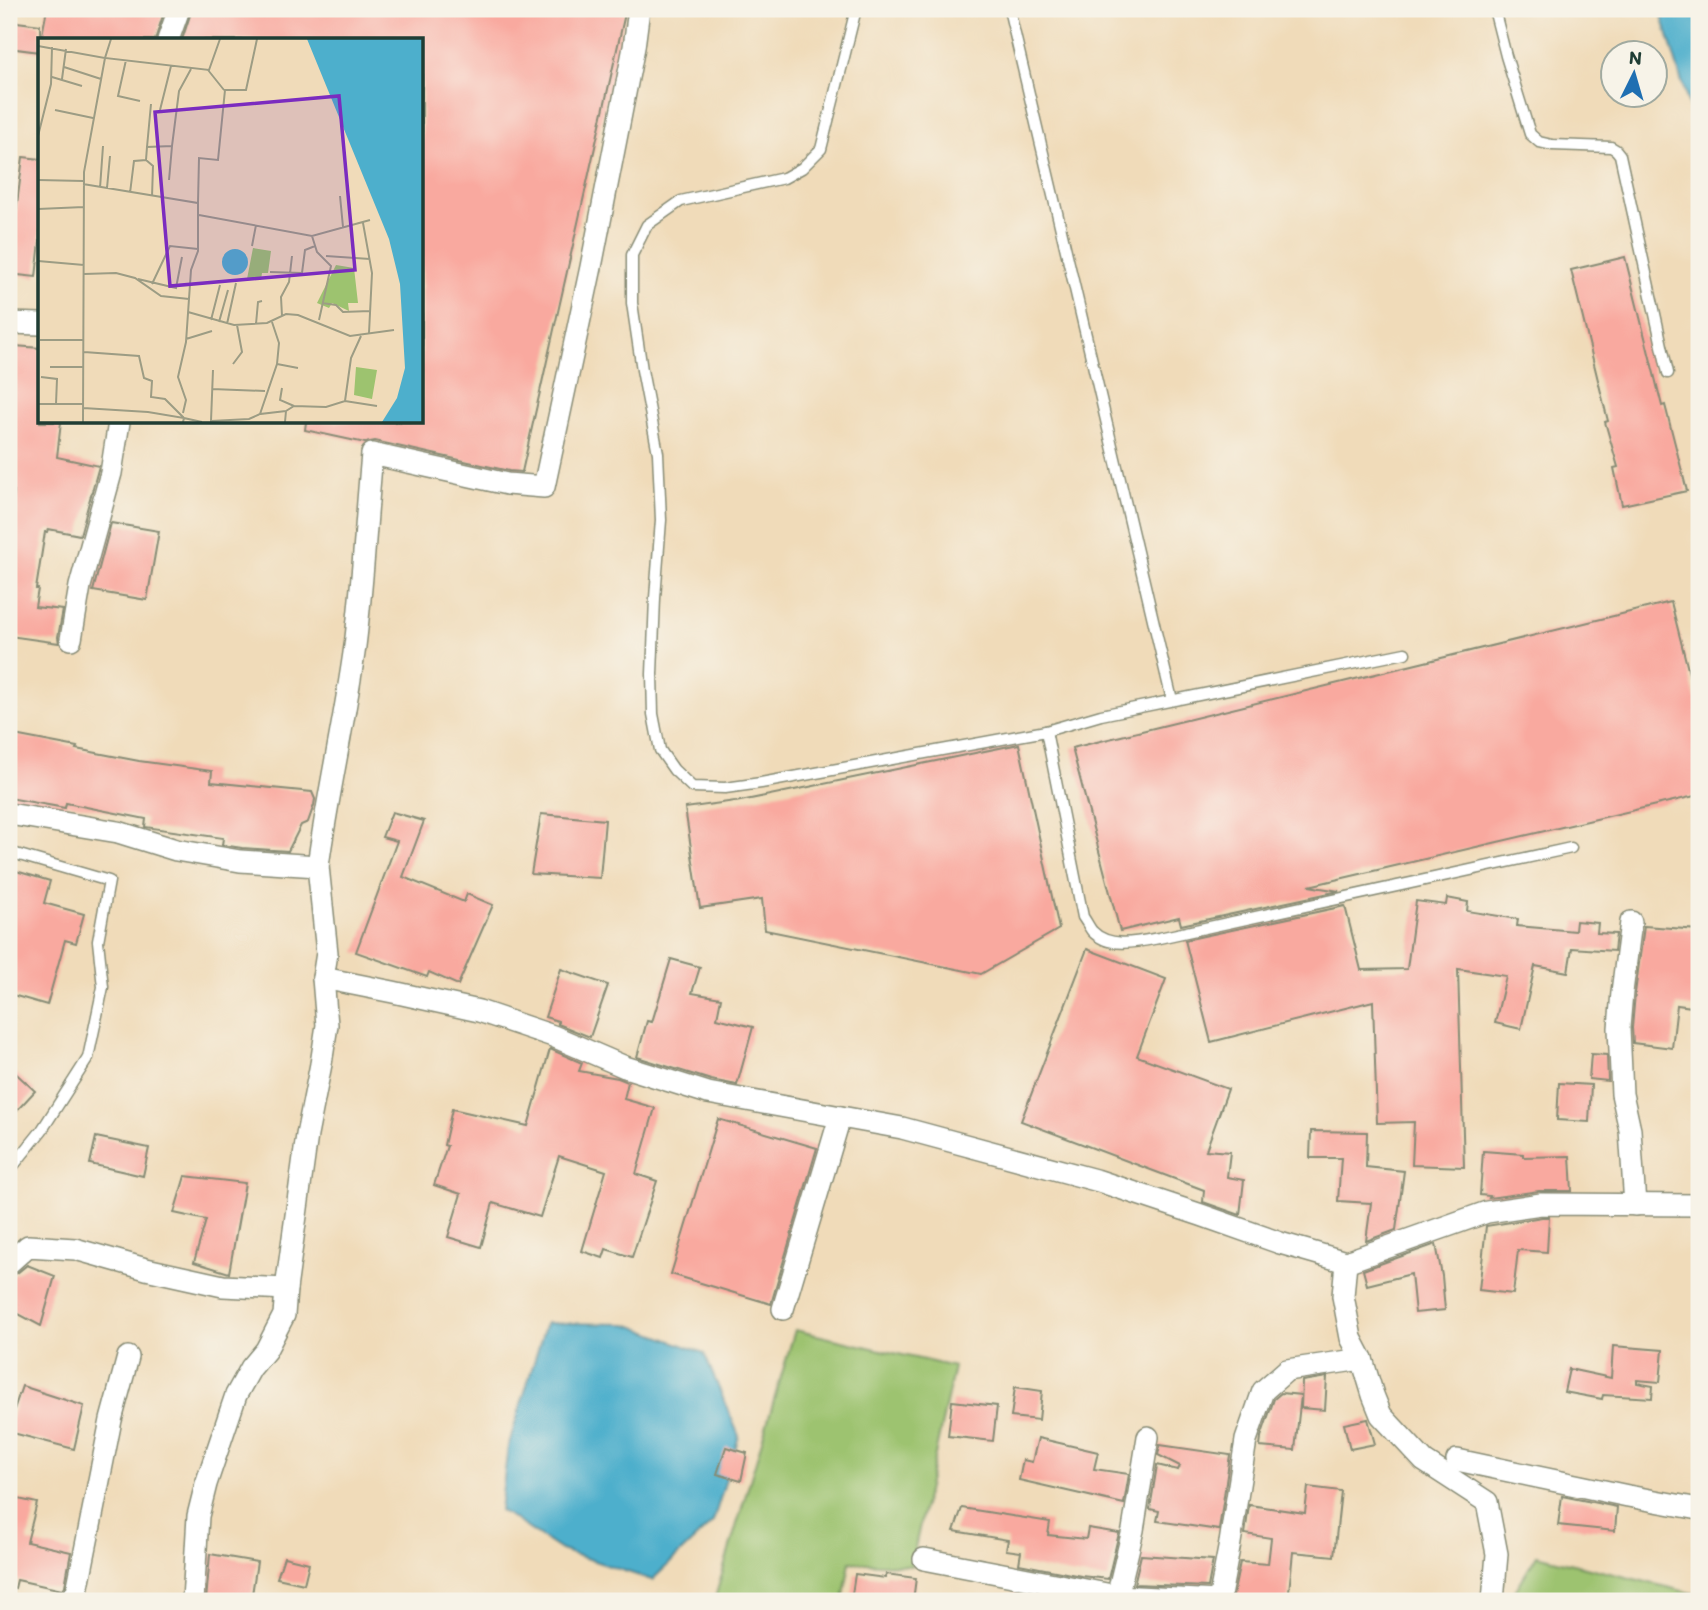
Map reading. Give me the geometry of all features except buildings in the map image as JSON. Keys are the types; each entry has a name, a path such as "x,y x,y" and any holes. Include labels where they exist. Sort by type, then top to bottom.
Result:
{"street":[{"path":"169,38 179,9"},
{"path":"193,1601 198,1516 206,1484 236,1395 251,1368 266,1350 284,1315 307,1135 327,1025 323,978 327,953 318,866 355,645 372,454 507,484 544,487 591,267 639,9"},
{"path":"9,323 38,324"},
{"path":"71,639 80,586 111,473 118,424"},
{"path":"9,814 118,832 176,850 214,857 318,866"},
{"path":"1631,922 1619,1028 1622,1094 1630,1130 1635,1205"},
{"path":"323,978 479,1011 553,1036 625,1067 708,1093 902,1129 1099,1181 1280,1243 1346,1262 1487,1212 1541,1204 1699,1205"},
{"path":"783,1309 840,1117"},
{"path":"9,1263 27,1246 75,1249 146,1269 223,1286 286,1289"},
{"path":"1346,1262 1343,1296 1351,1338 1362,1359 1381,1415 1424,1461 1487,1502 1497,1554 1493,1601"},
{"path":"71,1601 76,1591 111,1420 128,1357"},
{"path":"925,1559 1117,1599 1219,1601 1246,1440 1264,1391 1287,1370 1362,1359"},
{"path":"1117,1599 1133,1530 1147,1437"},
{"path":"1457,1460 1699,1509"}],"lane":[{"path":"856,9 821,149 802,168 785,178 681,201 647,225 632,255 632,303 658,453 662,520 654,598 653,714 660,750 674,770 692,787 724,788 761,783 1046,731 1101,715 1405,653"},
{"path":"1009,9 1172,700"},
{"path":"1494,9 1530,134 1539,142 1611,147 1620,155 1668,373"},
{"path":"1046,731 1083,917 1093,933 1109,942 1159,938 1571,848"},
{"path":"9,852 109,881 98,941 103,987 88,1059 42,1130 9,1171"}],"green space":[{"path":"795,1330 954,1367 911,1566 850,1562 843,1601 714,1601"},
{"path":"1537,1555 1699,1595 1699,1601 1509,1601"}],"water":[{"path":"1660,9 1699,9 1699,139 1670,38"},
{"path":"546,1323 627,1324 704,1353 739,1436 713,1522 652,1580 561,1550 500,1510 508,1447"}]}
